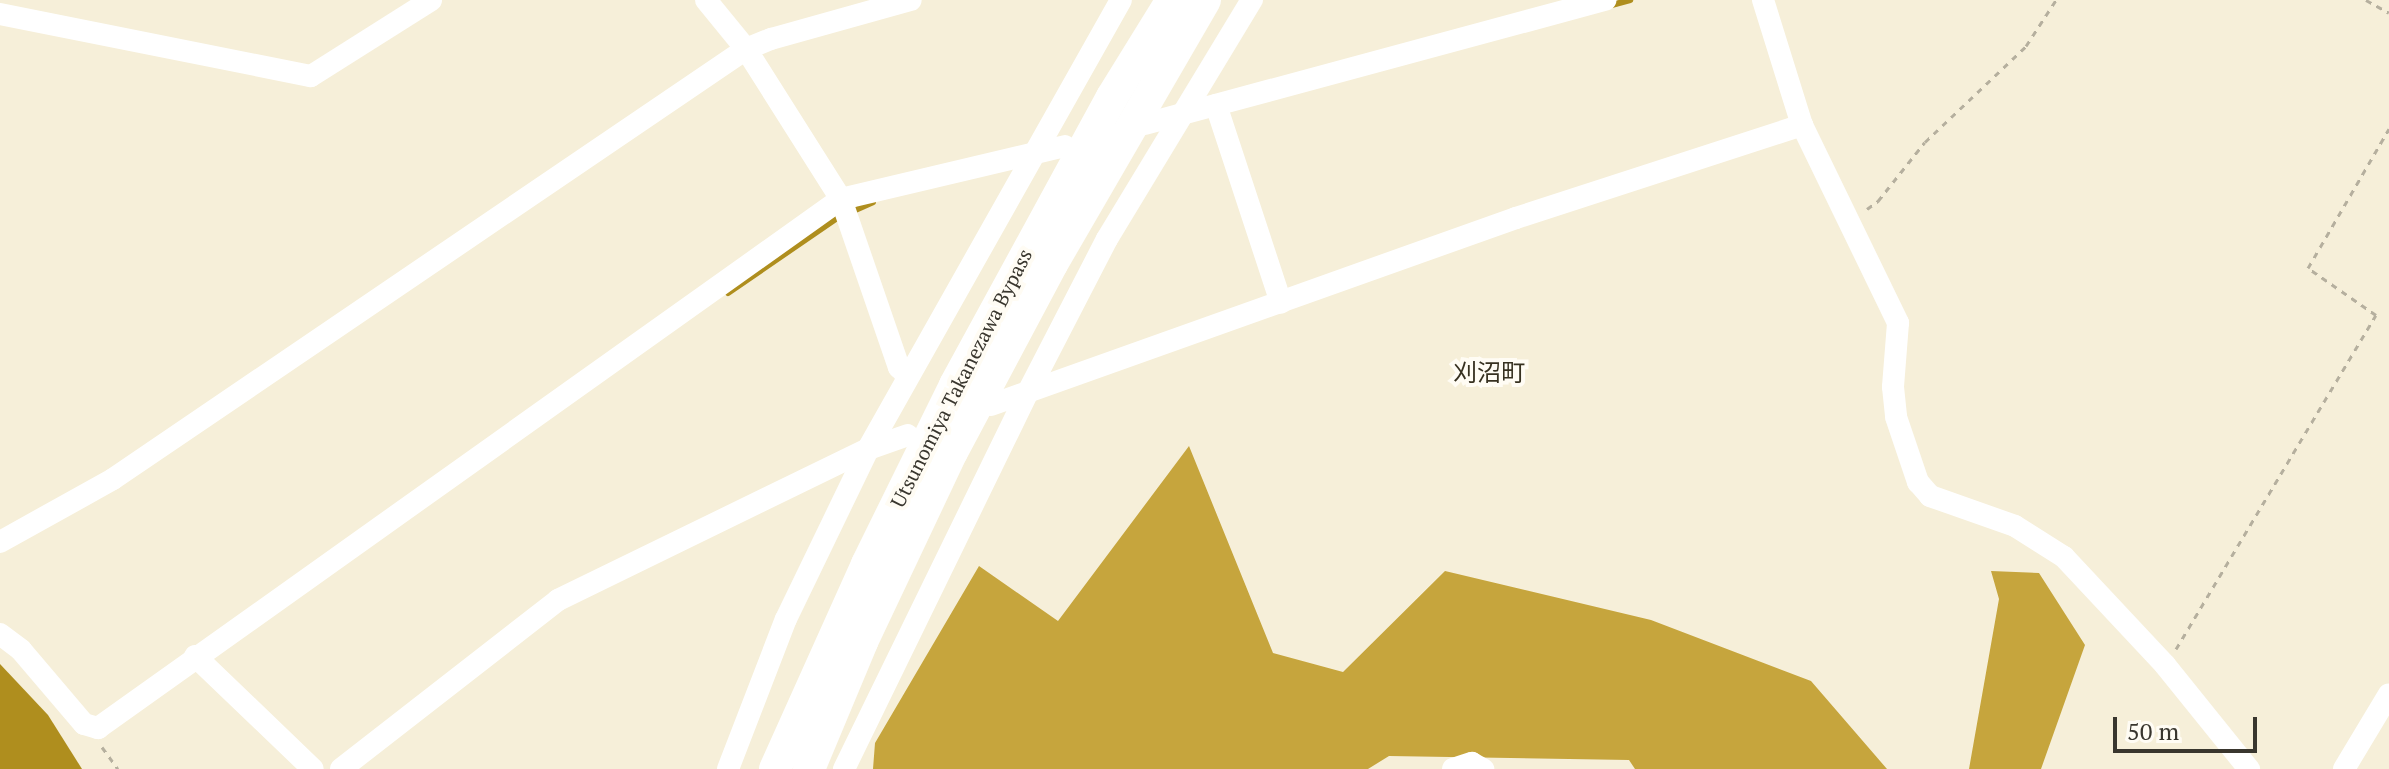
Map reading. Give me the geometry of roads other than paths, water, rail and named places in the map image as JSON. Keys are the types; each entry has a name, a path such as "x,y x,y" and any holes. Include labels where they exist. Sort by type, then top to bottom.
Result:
{"highway":[{"name":"Utsunomiya Takanezawa Bypass","path":"775,769 867,564 955,385 1112,97 1172,0"},
{"name":"Utsunomiya Takanezawa Bypass","path":"809,769 862,642 952,452 1052,264 1205,0"}],"street":[{"path":"0,14 311,76 431,0"},
{"path":"706,0 746,49 841,199 899,367 908,377"},
{"path":"0,542 113,479 746,49 911,0"},
{"path":"728,769 786,619 868,449 1121,0"},
{"path":"844,769 1028,392 1107,239 1252,0"},
{"path":"1145,124 1606,0"},
{"path":"1763,0 1802,125 1851,220 1898,323 1893,387 1896,417 1918,482 1930,496 2015,526 2048,545 2084,577 2165,665 2249,769"},
{"path":"1216,105 1281,303"},
{"path":"991,405 1516,218 1802,125"},
{"path":"0,634 21,650 84,724 98,728 841,199 1065,146"},
{"path":"341,769 558,600 868,449 908,435"},
{"path":"195,656 313,769"},
{"path":"2344,769 2389,694"},
{"path":"1453,769 1472,763 1483,769"}],"waterway":[{"path":"1608,6 1630,0"},
{"path":"851,212 873,202"},
{"path":"728,293 840,216"}],"district":[{"name":"刈沼町","path":"1489,373"}]}
